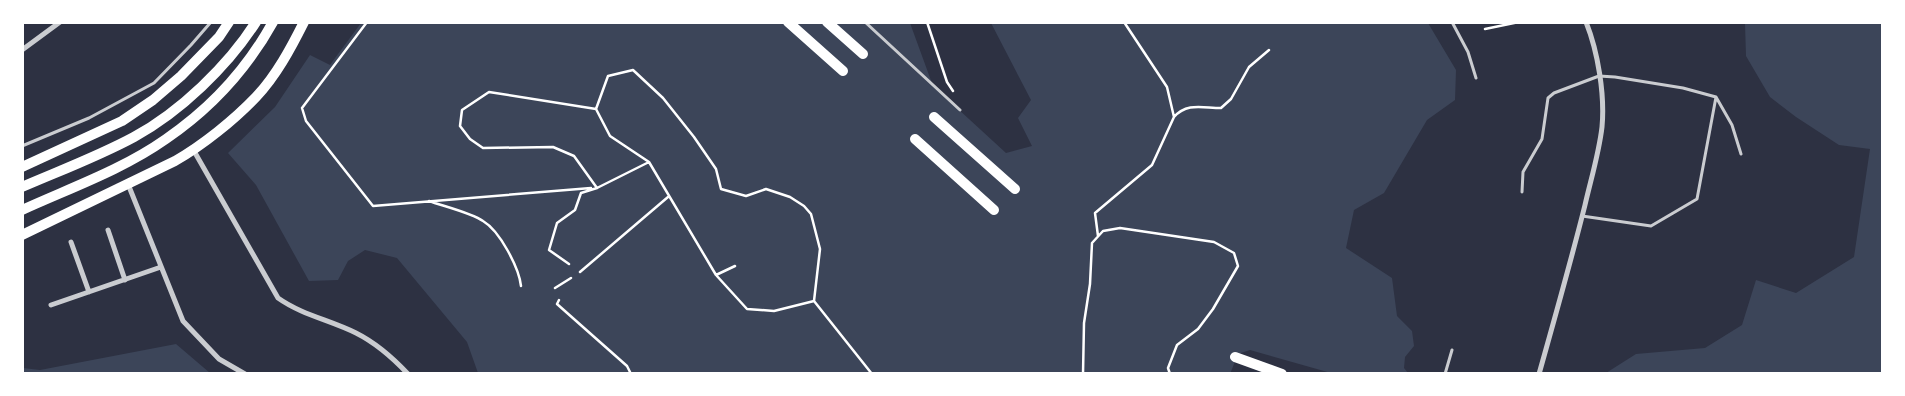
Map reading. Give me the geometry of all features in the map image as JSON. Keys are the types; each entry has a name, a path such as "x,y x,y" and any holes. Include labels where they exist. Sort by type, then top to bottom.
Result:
{"main road":[{"path":"22,167 122,121 153,100 181,76 219,37 229,22"},
{"path":"22,187 134,137 178,107 226,61 256,22"},
{"path":"22,210 126,163 166,140 193,118 232,81 253,55 273,22"},
{"path":"22,235 194,151 257,96 289,52 304,22"},
{"path":"788,22 843,71"},
{"path":"827,22 863,54"},
{"path":"934,117 1015,189"},
{"path":"916,139 994,210"},
{"path":"1235,358 1282,374"}],"street":[{"path":"22,50 60,22"},
{"path":"1539,374 1597,158 1602,127 1602,99 1599,76 1592,35 1586,22"},
{"path":"194,151 278,298 292,308 356,333 377,346 408,374"},
{"path":"128,184 183,321 219,359 245,374"},
{"path":"108,230 125,280"},
{"path":"71,242 89,292"},
{"path":"51,305 161,267"}],"lane":[{"path":"22,146 89,118 154,83 191,46 211,22"},
{"path":"865,22 960,110"},
{"path":"1452,22 1468,52 1476,78"},
{"path":"1522,192 1523,172 1542,139 1548,98 1554,93 1599,76 1615,76 1674,86 1716,97 1732,125 1741,154"},
{"path":"1582,216 1651,226 1697,199 1716,97"},
{"path":"1444,374 1452,350"}],"path":[{"path":"367,22 302,108 306,121 372,206 428,200 597,188"},
{"path":"927,22 947,82 956,96"},
{"path":"1124,22 1167,87 1174,117"},
{"path":"1485,29 1519,22"},
{"path":"1098,236 1095,213 1152,165 1174,117 1181,109 1190,107 1221,108 1231,99 1249,67 1269,50"},
{"path":"814,301 774,311 747,308 716,275 649,162 610,136 596,109 608,76 633,70 663,98 694,137 716,169 721,189 746,196 766,189 790,197 804,206 810,214 820,249 814,301 872,374"},
{"path":"596,109 490,92 462,110 460,126 470,139 483,148 553,147 574,156 597,188"},
{"path":"569,264 549,250 556,223 575,210 581,193 597,188 649,162"},
{"path":"580,272 668,196"},
{"path":"428,200 483,220 496,232 520,276 521,286"},
{"path":"1083,374 1084,323 1090,284 1092,243 1103,231 1120,228 1214,242 1234,253 1238,266 1213,309 1198,329 1177,345 1168,368 1170,374"},
{"path":"716,275 735,266"},
{"path":"555,288 571,278"},
{"path":"559,300 557,304 627,366 632,374"}],"shaded area":[{"path":"361,23 910,23 933,86 1006,153 1032,146 1018,118 1031,100 991,23 1428,23 1456,70 1455,100 1427,120 1384,193 1354,210 1346,248 1392,278 1397,316 1412,331 1414,346 1405,357 1404,368 1408,373 1331,373 1250,350 1238,354 1230,374 478,373 467,342 397,258 365,250 348,261 338,280 309,281 256,185 228,153 275,107 310,55 330,65"},
{"path":"1745,23 1882,23 1882,373 1606,373 1636,354 1705,348 1742,325 1756,280 1796,293 1854,257 1870,149 1839,145 1796,117 1770,97 1746,56"},
{"path":"176,344 210,373 23,373 23,368 40,370"}]}
